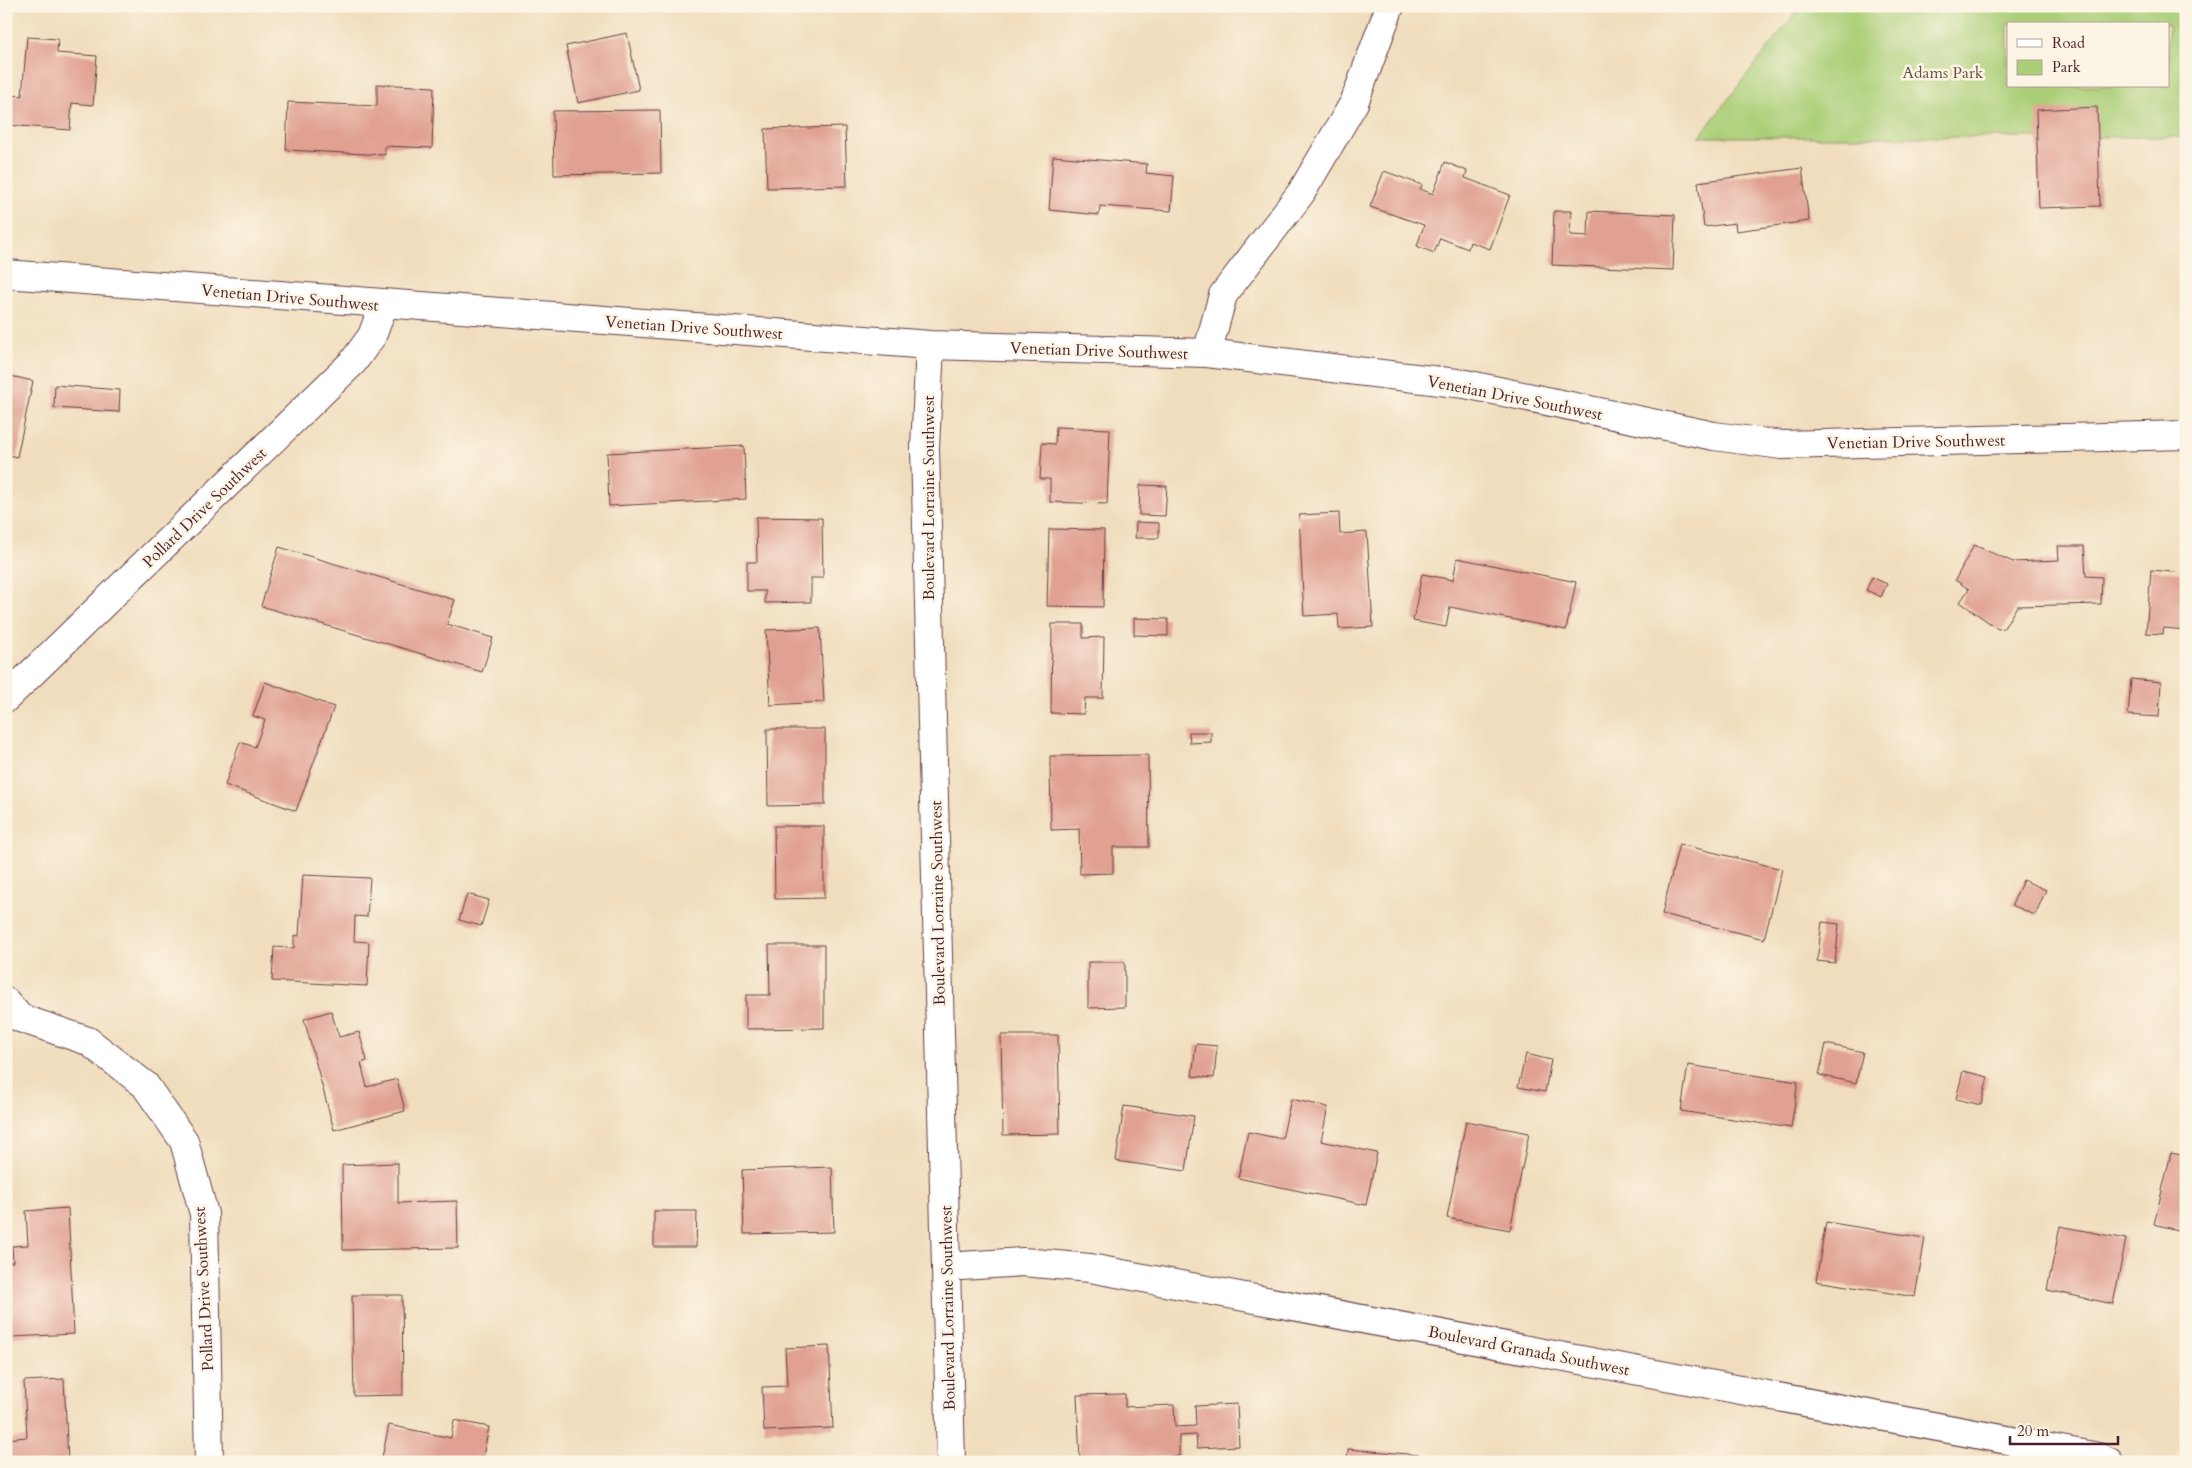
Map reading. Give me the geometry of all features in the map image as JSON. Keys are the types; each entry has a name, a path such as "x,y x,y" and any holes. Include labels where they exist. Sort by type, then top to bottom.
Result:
{"street":[{"path":"1207,353 1223,295 1301,193 1354,103 1390,6"},
{"name":"Venetian Drive Southwest","path":"6,274 930,345 1207,353 1465,384 1714,436 1782,445 2186,435"},
{"name":"Pollard Drive Southwest","path":"6,698 353,362 372,336 384,304"},
{"name":"Boulevard Lorraine Southwest","path":"930,345 925,448 951,1462"},
{"name":"Pollard Drive Southwest","path":"11,1012 88,1041 145,1085 184,1141 204,1214 209,1462"},
{"name":"Boulevard Granada Southwest","path":"946,1267 1023,1262 1090,1268 2088,1455 2109,1462"}],"green space":[{"name":"Adams Park","path":"1801,6 2186,6 2186,137 1699,137"}],"building":[{"path":"627,33 639,90 578,103 566,46"},
{"path":"27,37 58,39 57,53 97,56 93,105 72,103 70,130 8,125 11,95 22,96"},
{"path":"377,84 434,87 432,148 385,146 385,155 286,150 288,102 377,106"},
{"path":"2097,107 2100,206 2039,208 2036,110"},
{"path":"660,110 661,173 554,175 553,111"},
{"path":"845,127 847,186 767,188 765,129"},
{"path":"1053,156 1147,164 1146,173 1174,176 1171,211 1100,206 1099,215 1049,210"},
{"path":"1445,162 1467,171 1465,178 1510,195 1490,249 1470,242 1468,249 1440,238 1434,253 1417,246 1424,225 1370,207 1384,171 1422,185 1420,189 1433,194"},
{"path":"1802,168 1809,221 1736,231 1735,223 1704,227 1698,182"},
{"path":"1554,211 1571,211 1570,235 1588,236 1589,211 1675,215 1673,270 1552,265"},
{"path":"6,375 33,381 17,457 6,454"},
{"path":"55,385 120,390 119,412 54,408"},
{"path":"1056,427 1110,429 1107,504 1050,502 1050,479 1040,479 1042,443 1055,444"},
{"path":"744,446 746,499 609,506 607,453"},
{"path":"1140,485 1167,486 1165,516 1139,515"},
{"path":"1339,513 1340,534 1367,532 1373,627 1339,629 1338,614 1304,616 1299,515"},
{"path":"756,517 822,518 823,578 811,578 811,602 765,603 765,591 747,591 747,562 757,562"},
{"path":"1136,522 1159,523 1159,538 1135,538"},
{"path":"1049,529 1104,530 1103,607 1047,606"},
{"path":"1974,545 2013,562 2059,560 2058,546 2084,546 2086,576 2102,577 2101,604 2017,606 2004,628 1998,629 1960,602 1969,589 1955,580"},
{"path":"279,547 455,600 447,624 493,638 482,672 261,606"},
{"path":"1457,558 1576,582 1566,630 1450,607 1446,627 1413,621 1422,574 1453,580"},
{"path":"2151,570 2184,573 2186,630 2164,628 2163,634 2146,633"},
{"path":"1872,577 1887,584 1881,597 1866,590"},
{"path":"1134,618 1168,619 1168,636 1134,635"},
{"path":"1052,624 1083,624 1083,638 1104,637 1103,698 1085,698 1084,714 1051,713"},
{"path":"820,628 824,702 770,705 766,630"},
{"path":"2131,679 2161,682 2159,717 2128,715"},
{"path":"265,682 334,707 296,811 225,785 240,742 255,747 265,720 253,716"},
{"path":"767,729 825,729 825,805 768,806"},
{"path":"1189,732 1211,732 1211,742 1190,743"},
{"path":"1148,755 1149,847 1113,847 1113,873 1080,874 1079,829 1051,830 1050,756"},
{"path":"774,826 824,826 824,898 775,899"},
{"path":"1679,844 1782,869 1764,939 1662,914"},
{"path":"303,875 370,878 367,917 355,916 354,941 369,942 367,986 272,981 274,947 294,948 294,935 299,936"},
{"path":"2023,880 2046,890 2035,915 2012,905"},
{"path":"467,894 489,900 481,926 459,920"},
{"path":"1822,922 1839,924 1835,963 1817,961"},
{"path":"769,945 824,945 824,1028 746,1029 746,995 770,995"},
{"path":"1088,962 1125,962 1125,1007 1088,1008"},
{"path":"331,1011 339,1037 359,1032 367,1061 361,1063 367,1087 397,1079 405,1111 334,1130 304,1019"},
{"path":"1001,1035 1058,1035 1060,1134 1003,1135"},
{"path":"1196,1044 1217,1046 1214,1078 1192,1076"},
{"path":"1826,1044 1863,1052 1856,1083 1819,1075"},
{"path":"1526,1054 1551,1060 1545,1092 1518,1087"},
{"path":"1688,1065 1798,1082 1791,1128 1681,1111"},
{"path":"1963,1071 1988,1077 1981,1105 1956,1099"},
{"path":"1291,1099 1328,1107 1321,1141 1377,1153 1366,1205 1238,1178 1248,1132 1282,1139"},
{"path":"1124,1106 1194,1116 1186,1171 1116,1161"},
{"path":"1466,1121 1529,1133 1510,1230 1447,1218"},
{"path":"2171,1153 2186,1156 2186,1232 2154,1224"},
{"path":"398,1163 398,1203 457,1201 458,1248 343,1250 342,1165"},
{"path":"832,1167 834,1232 744,1234 742,1170"},
{"path":"68,1208 74,1334 11,1337 9,1301 6,1301 6,1262 13,1262 12,1246 28,1245 26,1211"},
{"path":"654,1211 697,1211 696,1247 654,1247"},
{"path":"1826,1222 1925,1238 1915,1297 1816,1281"},
{"path":"2060,1226 2126,1239 2113,1304 2047,1290"},
{"path":"352,1295 402,1295 403,1395 354,1396"},
{"path":"829,1346 833,1428 764,1431 762,1387 787,1386 785,1348"},
{"path":"64,1379 68,1462 6,1462 6,1439 27,1437 24,1381"},
{"path":"1125,1394 1125,1407 1174,1405 1175,1427 1196,1426 1195,1406 1237,1404 1239,1446 1197,1448 1196,1435 1179,1436 1179,1456 1080,1460 1077,1395"},
{"path":"454,1420 489,1427 482,1462 381,1462 389,1425 451,1438"},
{"path":"1348,1449 1420,1455 1419,1462 1347,1462"}]}
